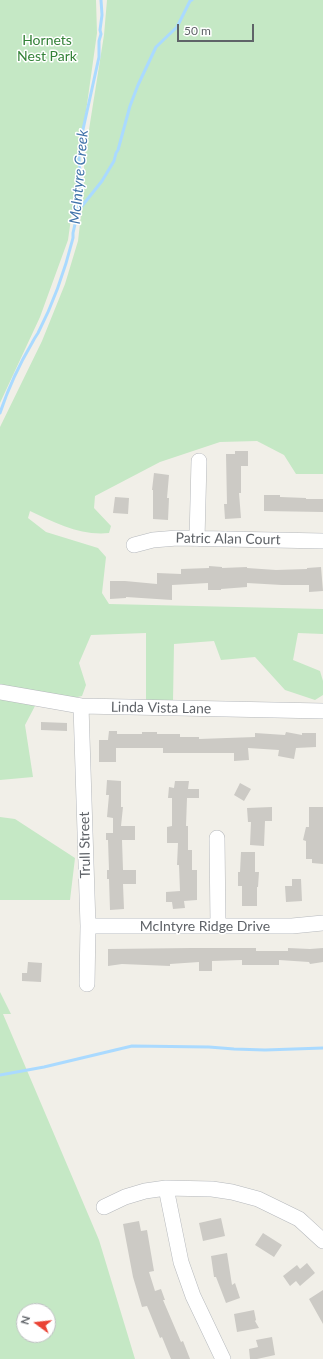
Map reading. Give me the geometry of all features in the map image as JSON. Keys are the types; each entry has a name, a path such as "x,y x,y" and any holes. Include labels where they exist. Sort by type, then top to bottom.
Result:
{"street":[{"path":"197,539 198,461"},
{"name":"Patric Alan Court","path":"134,546 153,540 177,538 323,541"},
{"name":"Linda Vista Lane","path":"0,692 81,706 323,711"},
{"name":"Trull Street","path":"81,706 88,926 87,984"},
{"path":"217,838 218,925"},
{"name":"McIntyre Ridge Drive","path":"88,926 292,926 323,924"},
{"path":"104,1207 125,1197 145,1191 166,1188 212,1189 232,1192 258,1199 299,1219 323,1241"},
{"path":"166,1188 181,1262 193,1296 223,1359"}],"green space":[{"name":"Hornets Nest Park","path":"0,0 96,0 97,33 68,240 40,317 0,403"},
{"path":"107,0 323,0 323,474 296,474 284,455 257,441 220,442 160,462 95,496 94,508 111,526 109,533 88,533 78,531 30,511 28,518 46,532 98,548 106,557 102,593 109,604 323,609 323,634 298,633 293,660 320,671 323,681 323,695 315,700 285,690 255,657 221,660 214,641 174,644 173,701 146,701 146,633 91,635 79,663 86,685 82,696 35,706 25,725 33,777 0,780 0,427 42,341 65,284 78,241 84,189 84,161 104,35"},
{"path":"0,817 15,819 75,858 70,900 0,900"},
{"path":"0,992 11,1014 3,1014 99,1240 135,1359 0,1359"}],"building":[{"path":"235,451 248,451 248,466 241,466 241,493 239,493 241,518 225,519 224,504 227,504 226,454 235,454"},
{"path":"154,473 169,475 167,498 169,498 168,520 153,519 152,490"},
{"path":"264,495 323,499 323,512 264,511"},
{"path":"115,497 129,498 128,514 113,513"},
{"path":"209,566 222,568 247,567 276,570 321,567 323,591 309,592 309,585 247,583 247,587 208,590 208,583 172,585 172,600 126,597 110,599 110,581 157,584 157,573 181,574 181,569 209,568"},
{"path":"41,722 67,723 67,731 41,730"},
{"path":"109,731 117,731 117,734 142,734 142,732 157,732 157,734 180,734 180,737 199,737 199,739 255,737 255,733 285,735 286,732 302,735 302,733 316,733 316,747 296,748 294,759 278,756 279,750 248,748 249,760 234,761 234,753 163,753 163,748 116,748 116,762 99,762 99,740 108,740"},
{"path":"107,780 121,781 121,807 123,807 121,826 135,826 135,840 122,840 123,870 136,870 136,884 123,884 124,909 110,910 109,879 107,879 107,870 109,870 108,840 106,840 106,833 113,833 113,818 107,817 109,795 106,795"},
{"path":"175,781 189,781 188,789 199,789 199,798 187,798 186,826 188,826 188,850 192,850 192,870 197,870 197,900 184,901 185,908 173,909 172,902 166,902 166,892 180,891 179,865 177,865 178,843 167,843 167,827 172,826 172,798 168,798 169,787 174,788"},
{"path":"240,783 251,789 244,801 234,795"},
{"path":"272,807 272,821 265,821 264,846 250,845 251,822 248,822 247,808"},
{"path":"309,807 323,807 323,864 312,863 312,859 306,859 306,841 303,840 306,827 309,827"},
{"path":"241,852 255,852 255,872 259,872 257,906 242,906 242,886 238,886 238,872 240,872"},
{"path":"292,879 301,879 302,901 286,902 285,886 292,886"},
{"path":"256,948 256,951 288,951 288,948 323,948 323,962 310,964 309,962 279,960 279,965 242,965 242,960 212,961 212,971 199,971 199,962 170,964 170,966 122,964 108,966 108,949"},
{"path":"28,962 42,963 41,982 22,981 22,973 27,973"},
{"path":"221,1218 225,1236 203,1241 199,1223"},
{"path":"139,1221 141,1231 147,1230 154,1271 149,1272 155,1291 161,1289 165,1300 163,1300 190,1359 171,1359 162,1337 160,1338 147,1306 142,1307 133,1277 123,1224"},
{"path":"263,1233 282,1245 274,1257 255,1245"},
{"path":"227,1253 232,1285 235,1283 240,1298 226,1303 216,1277 214,1277 211,1256"},
{"path":"307,1263 315,1273 300,1286 296,1281 290,1286 283,1276 297,1265 300,1269"},
{"path":"323,1290 323,1324 309,1299"},
{"path":"254,1310 255,1321 259,1328 237,1332 234,1314"},
{"path":"272,1337 275,1355 250,1359 249,1349 258,1347 256,1340"}],"waterway":[{"name":"McIntyre Creek","path":"0,413 18,368 49,310 63,274 73,238 81,189 79,157 82,134 99,57 102,15 101,0"},
{"path":"78,211 102,181 114,161 130,106 156,47 177,27 190,1 192,0"},
{"path":"0,1075 44,1067 132,1046 209,1047 265,1050 323,1048"}]}
